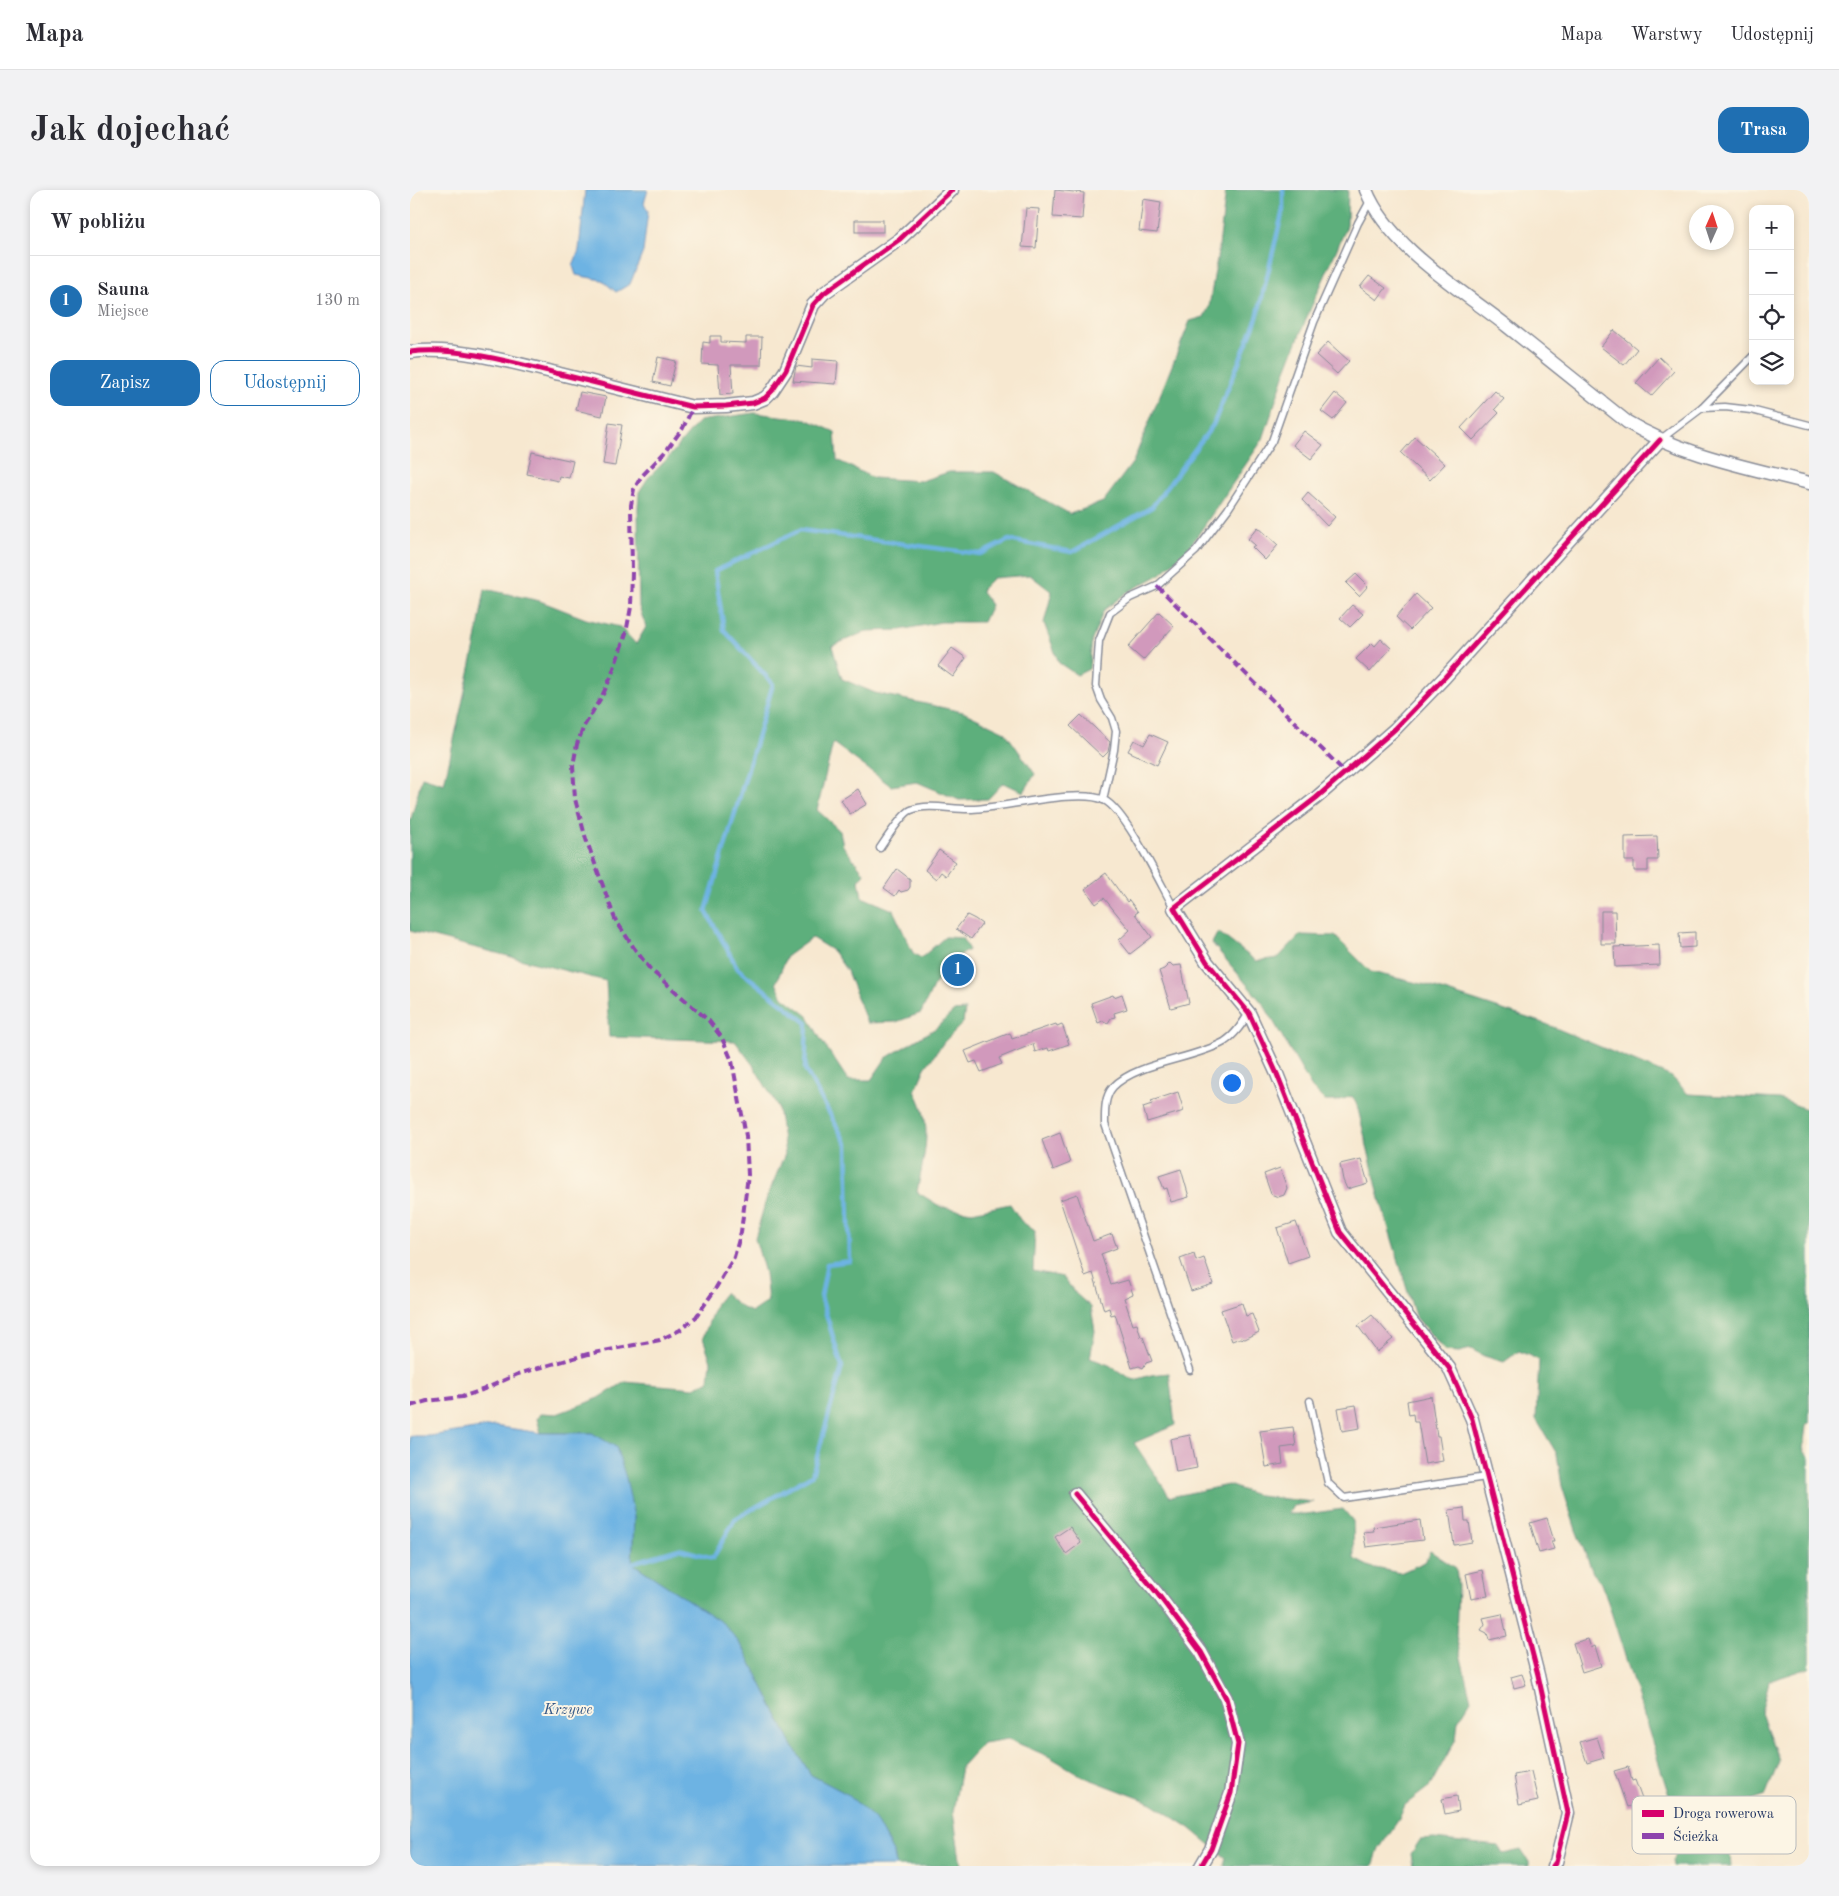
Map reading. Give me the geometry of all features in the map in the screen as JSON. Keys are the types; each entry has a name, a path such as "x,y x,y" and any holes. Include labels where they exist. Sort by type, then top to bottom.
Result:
{"street":[{"path":"410,352 423,350 449,352 499,359 694,408 752,403 765,398 772,392 786,370 812,305 824,293 900,239 952,190"},
{"path":"1368,196 1391,232 1430,268 1627,422 1660,440 1688,451 1809,483"},
{"path":"1553,1866 1556,1862 1568,1814 1538,1675 1472,1419 1449,1368 1340,1232 1277,1074 1249,1013 1208,962 1174,908 1316,798 1395,729 1660,440"},
{"path":"1075,1494 1157,1593 1195,1645 1226,1698 1238,1744 1231,1793 1211,1849 1201,1866"}],"lane":[{"path":"1104,800 1116,730 1096,686 1099,642 1110,613 1130,598 1156,586 1196,551 1228,509 1272,441 1314,322 1368,196"},
{"path":"1660,440 1702,408 1749,360"},
{"path":"1702,408 1725,407 1751,410 1809,425"},
{"path":"880,848 908,811 921,807 957,810 988,808 1074,796 1088,796 1104,800 1117,810 1131,831 1174,908"},
{"path":"1190,1370 1105,1124 1107,1098 1112,1088 1124,1078 1142,1070 1197,1054 1225,1041 1238,1030 1249,1013"},
{"path":"1310,1401 1328,1483 1344,1498 1486,1477"}],"green space":[{"path":"1226,190 1348,190 1347,226 1306,319 1286,370 1263,439 1189,548 1161,574 1126,593 1104,610 1092,640 1089,669 1077,675 1059,663 1044,623 1052,592 1030,575 993,578 981,590 991,605 983,622 941,622 900,630 867,631 832,646 842,679 875,693 963,712 1005,732 1035,774 1024,792 1003,783 988,799 959,800 917,782 891,786 833,743 817,810 840,831 843,846 864,873 859,881 862,897 893,910 913,953 921,958 945,937 962,938 969,950 954,958 933,987 921,1013 896,1022 867,1023 847,971 833,951 812,938 787,956 776,983 783,997 808,1016 848,1080 871,1080 886,1058 936,1028 954,1011 965,1010 963,1023 944,1042 925,1068 915,1091 921,1104 926,1129 926,1141 917,1192 941,1207 972,1212 1010,1204 1021,1221 1035,1231 1033,1271 1063,1277 1076,1294 1091,1307 1095,1331 1090,1358 1109,1365 1134,1380 1151,1375 1169,1373 1175,1425 1134,1443 1170,1497 1228,1485 1259,1496 1313,1502 1293,1506 1288,1514 1306,1514 1343,1509 1353,1521 1354,1559 1370,1567 1400,1573 1425,1562 1430,1551 1456,1568 1458,1586 1456,1637 1471,1700 1458,1721 1456,1739 1430,1786 1405,1805 1399,1819 1379,1849 1373,1866 1224,1866 1226,1858 1190,1828 1152,1803 1084,1777 1050,1757 1008,1739 983,1743 961,1767 953,1812 961,1866 896,1866 894,1854 847,1794 811,1776 791,1743 665,1586 632,1563 634,1517 592,1433 541,1433 537,1419 541,1413 557,1414 599,1398 625,1382 694,1388 709,1380 711,1361 703,1338 716,1303 724,1293 742,1308 752,1312 768,1301 765,1273 755,1238 766,1200 785,1154 778,1107 753,1065 735,1041 609,1037 606,981 410,931 410,823 422,777 444,784 475,646 485,589 540,601 586,619 620,627 636,644 646,627 639,607 639,492 648,478 668,458 699,421 754,413 806,419 835,432 837,460 873,478 921,481 949,472 994,472 1070,514 1103,502 1133,462 1190,321 1204,317 1209,307"},
{"path":"1218,932 1256,961 1278,958 1300,935 1335,936 1371,972 1426,985 1546,1024 1672,1077 1688,1094 1779,1099 1809,1110 1809,1423 1806,1426 1803,1449 1809,1458 1809,1668 1769,1681 1761,1713 1779,1761 1766,1795 1669,1796 1602,1583 1593,1573 1576,1530 1562,1486 1557,1454 1536,1419 1539,1360 1519,1351 1504,1362 1484,1356 1471,1349 1459,1352 1445,1351 1415,1316 1380,1199 1357,1105 1352,1096 1337,1101 1325,1101 1312,1088 1264,1005 1212,943"},
{"path":"1434,1839 1498,1846 1503,1854 1521,1850 1529,1862 1529,1866 1413,1866 1411,1854 1420,1840"},
{"path":"1676,1854 1730,1854 1731,1866 1673,1866 1672,1860"}],"water":[{"path":"585,190 648,190 644,203 648,211 643,252 630,284 616,292 602,280 576,275 573,266 579,250"},
{"name":"Krzywe","path":"494,1426 541,1433 592,1433 616,1447 626,1478 634,1517 632,1563 724,1624 744,1649 791,1743 811,1775 847,1794 875,1819 894,1854 896,1866 410,1866 410,1436 430,1436"}],"building":[{"path":"1055,190 1084,193 1082,219 1053,217"},
{"path":"1143,199 1161,202 1157,233 1139,231"},
{"path":"1026,208 1039,209 1036,248 1022,247"},
{"path":"855,220 883,220 883,232 855,232"},
{"path":"1369,276 1386,288 1377,300 1360,287"},
{"path":"1614,330 1637,349 1624,365 1601,347"},
{"path":"710,336 721,336 721,342 746,343 746,337 762,337 761,365 731,365 733,394 720,395 718,365 702,364 703,342 710,343"},
{"path":"1328,342 1349,361 1337,374 1316,355"},
{"path":"658,357 676,361 670,386 653,382"},
{"path":"1659,357 1674,371 1651,396 1636,383"},
{"path":"812,359 838,361 836,384 793,381 796,366 812,368"},
{"path":"1495,391 1504,399 1495,409 1499,413 1473,440 1461,428"},
{"path":"580,392 606,397 602,416 576,410"},
{"path":"1335,393 1347,403 1333,420 1321,411"},
{"path":"609,423 622,425 615,466 603,464"},
{"path":"1304,431 1323,445 1311,459 1293,445"},
{"path":"1415,437 1445,464 1430,480 1401,453"},
{"path":"532,452 573,461 569,478 559,476 558,481 527,474"},
{"path":"1308,493 1335,517 1327,526 1302,500"},
{"path":"1258,527 1278,545 1265,560 1252,547 1255,545 1248,539"},
{"path":"1356,574 1368,586 1359,596 1346,583"},
{"path":"1416,594 1431,608 1410,630 1396,617"},
{"path":"1352,605 1363,614 1350,627 1340,618"},
{"path":"1159,612 1174,626 1143,660 1128,647"},
{"path":"1381,639 1391,648 1370,672 1356,659 1372,643 1375,646"},
{"path":"952,648 966,658 953,677 938,666"},
{"path":"1081,715 1110,742 1108,752 1103,757 1070,726"},
{"path":"1150,734 1168,742 1157,765 1128,751 1134,740 1144,745"},
{"path":"858,789 867,804 850,814 841,800"},
{"path":"1657,836 1658,860 1648,860 1648,871 1634,871 1634,861 1625,861 1625,837"},
{"path":"939,850 956,862 946,876 941,872 936,879 925,870"},
{"path":"897,869 910,879 910,887 908,890 901,892 899,890 895,896 884,888"},
{"path":"1106,873 1127,902 1129,900 1138,912 1135,914 1152,937 1130,954 1119,940 1130,930 1104,898 1096,904 1085,889"},
{"path":"1601,911 1615,911 1616,944 1601,944"},
{"path":"967,915 982,924 971,939 956,929"},
{"path":"1695,932 1695,947 1680,948 1679,933"},
{"path":"1659,945 1660,965 1615,967 1614,947"},
{"path":"958,960 968,967 958,980 948,972"},
{"path":"1170,963 1173,966 1181,965 1189,1003 1171,1008 1159,971"},
{"path":"1122,994 1127,1009 1114,1013 1115,1017 1111,1018 1108,1023 1103,1021 1098,1023 1091,1003 1113,995 1114,997"},
{"path":"1056,1024 1057,1026 1062,1024 1069,1044 1049,1051 1048,1048 1035,1052 1033,1044 999,1058 1002,1064 981,1072 976,1061 970,1063 965,1051 1010,1033 1012,1039"},
{"path":"1178,1092 1184,1111 1147,1122 1143,1107 1152,1104 1151,1101"},
{"path":"1060,1133 1070,1163 1053,1170 1042,1140"},
{"path":"1361,1159 1368,1183 1347,1189 1340,1164"},
{"path":"1280,1168 1287,1188 1284,1195 1278,1197 1271,1194 1264,1174"},
{"path":"1181,1169 1189,1197 1171,1202 1167,1188 1164,1189 1159,1176"},
{"path":"1077,1194 1093,1241 1112,1234 1117,1248 1101,1254 1111,1285 1128,1280 1133,1294 1124,1298 1133,1325 1137,1324 1152,1361 1146,1363 1143,1368 1139,1366 1132,1368 1115,1314 1111,1315 1109,1308 1104,1310 1093,1273 1085,1276 1060,1200"},
{"path":"1296,1222 1308,1256 1288,1263 1277,1228"},
{"path":"1194,1254 1196,1261 1204,1258 1213,1284 1191,1291 1180,1259"},
{"path":"1242,1303 1246,1316 1252,1314 1259,1332 1245,1339 1240,1338 1232,1341 1221,1310"},
{"path":"1372,1315 1393,1339 1377,1352 1358,1326"},
{"path":"1431,1396 1443,1461 1425,1464 1418,1422 1414,1422 1413,1414 1409,1415 1407,1401"},
{"path":"1356,1405 1360,1428 1342,1431 1338,1408"},
{"path":"1293,1427 1296,1446 1281,1448 1283,1464 1266,1467 1260,1431"},
{"path":"1190,1435 1197,1468 1176,1472 1170,1439"},
{"path":"1464,1508 1465,1521 1469,1521 1472,1542 1454,1545 1449,1510"},
{"path":"1547,1518 1554,1541 1551,1541 1554,1549 1539,1553 1530,1523"},
{"path":"1420,1520 1423,1540 1366,1547 1363,1532 1374,1531 1373,1527"},
{"path":"1070,1527 1081,1543 1066,1554 1055,1537"},
{"path":"1483,1570 1488,1596 1471,1599 1466,1574"},
{"path":"1502,1614 1507,1636 1489,1640 1487,1633 1481,1630 1485,1624 1483,1618"},
{"path":"1588,1639 1591,1648 1595,1646 1601,1666 1582,1672 1573,1643"},
{"path":"1522,1674 1526,1685 1514,1688 1511,1677"},
{"path":"1597,1737 1604,1758 1587,1763 1580,1742"},
{"path":"1628,1767 1632,1781 1635,1780 1641,1796 1632,1796 1632,1805 1627,1807 1614,1771"},
{"path":"1531,1772 1538,1801 1519,1805 1514,1775"},
{"path":"1457,1796 1459,1811 1445,1814 1442,1799"}],"waterway":[{"path":"632,1563 679,1549 713,1558 735,1519 812,1475 842,1367 821,1297 827,1264 850,1261 847,1145 805,1069 807,1023 738,969 706,911 773,684 724,630 715,571 800,530 980,554 1009,540 1072,552 1152,507 1213,425 1257,318 1283,210 1283,190"}],"marked path":[{"path":"410,1406 427,1401 462,1397 518,1374 588,1354 660,1340 680,1330 696,1317 734,1257 741,1232 748,1175 746,1136 732,1061 722,1038 709,1021 650,969 615,919 586,839 575,799 573,766 577,744 584,726 611,677 626,633 631,607 631,505 634,489 641,477 665,452 683,428 693,407"},
{"path":"1157,586 1345,772"}],"cycle path":[{"path":"410,352 447,351 466,353 524,365 693,407 753,403 765,398 786,370 813,305 824,293 900,239 952,190"},
{"path":"1553,1866 1556,1862 1568,1813 1538,1675 1472,1419 1449,1368 1340,1232 1277,1074 1249,1013 1207,962 1174,908 1316,798 1395,729 1445,677 1660,440"},
{"path":"1075,1494 1157,1593 1201,1652 1226,1698 1238,1744 1231,1793 1211,1849 1201,1866"}],"place":[{"name":"Sauna","path":"958,970"}]}
